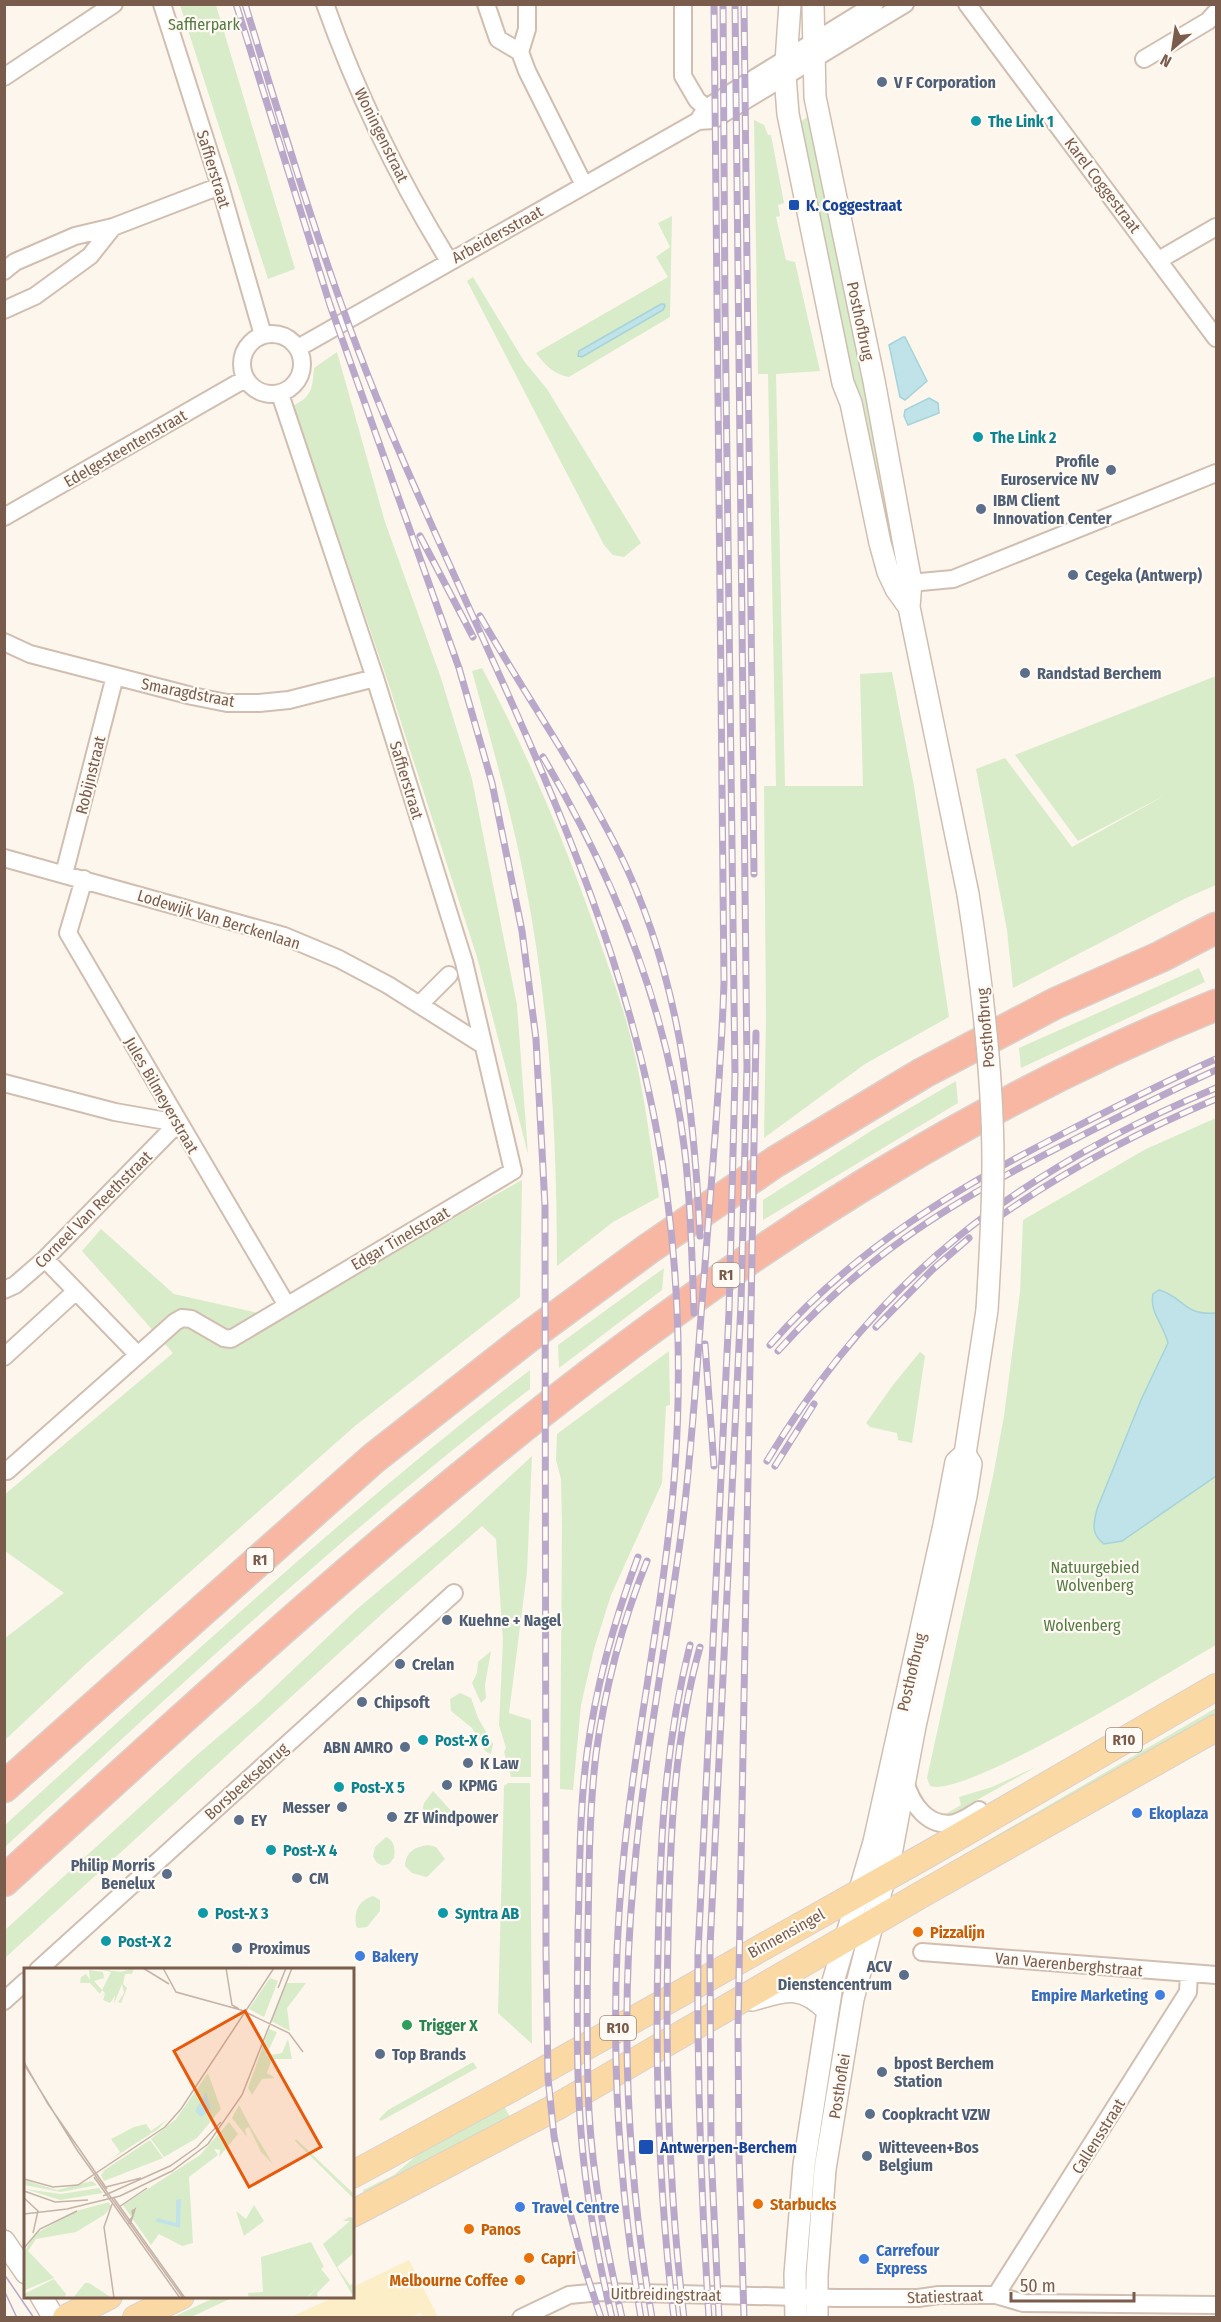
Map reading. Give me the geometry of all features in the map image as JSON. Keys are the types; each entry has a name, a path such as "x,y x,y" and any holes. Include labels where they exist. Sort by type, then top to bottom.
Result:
{"highway":[{"name":"R1","path":"4,1787 374,1458 523,1341 648,1249 775,1161 914,1078 1056,1003 1160,957 1216,928"},
{"name":"R1","path":"4,1881 352,1570 495,1450 675,1312 825,1210 958,1129 1108,1053 1216,1005"}],"main road":[{"name":"Binnensingel","path":"354,2174 885,1878 1216,1687"},
{"name":"R10","path":"354,2213 560,2105 872,1924 1211,1735"},
{"path":"66,2318 105,2298"},
{"path":"136,2318 177,2298"}],"street":[{"path":"4,77 114,4"},
{"name":"Saffierstraat","path":"162,4 220,186 263,335"},
{"name":"Woningenstraat","path":"325,4 358,89 384,144 449,261"},
{"path":"486,4 498,39 520,52"},
{"path":"527,4 527,29 520,52 527,71 584,185"},
{"path":"683,4 683,76 700,110"},
{"name":"Posthofbrug","path":"790,4 778,72 843,383 851,403 880,543 902,583"},
{"name":"Posthofbrug","path":"813,4 815,97 874,381 902,583 909,607 968,894 982,989 992,1114 992,1224 987,1310 965,1454 971,1464 885,1878"},
{"path":"814,50 875,4"},
{"path":"814,50 905,4"},
{"name":"Karel Coggestraat","path":"967,4 1216,338"},
{"path":"1144,59 1208,21 1216,12"},
{"name":"Arbeidersstraat","path":"297,348 584,185 700,110 778,72 814,50"},
{"path":"4,271 15,262 75,236 112,226 220,186"},
{"path":"4,310 35,296 90,256 112,226"},
{"path":"1160,260 1216,228"},
{"path":"263,335 280,335 288,338 297,348 302,356 302,372 294,386 280,394 264,394 250,386 245,380 242,371 244,353 255,339 263,335"},
{"name":"Edelgesteentenstraat","path":"4,517 245,380"},
{"name":"Saffierstraat","path":"280,394 375,678 464,962 513,1171"},
{"path":"902,583 953,579 1216,472"},
{"name":"Smaragdstraat","path":"4,642 30,654 227,703 289,700 375,678"},
{"name":"Robijnstraat","path":"64,874 115,676"},
{"name":"Lodewijk Van Berckenlaan","path":"4,858 284,936 339,959 420,1004 483,1045"},
{"name":"Jules Bilmeyerstraat","path":"84,879 68,933 286,1304"},
{"path":"420,1004 449,975"},
{"path":"4,1083 115,1112 178,1123"},
{"name":"Corneel Van Reethstraat","path":"4,1290 15,1284 45,1259 178,1123"},
{"name":"Edgar Tinelstraat","path":"138,1355 182,1318 191,1319 224,1338 231,1339 286,1304 513,1171"},
{"path":"7,1471 138,1355 45,1259"},
{"path":"4,1357 76,1291"},
{"name":"Posthofbrug","path":"859,1892 874,1842 956,1462 965,1454"},
{"name":"Borsbeeksebrug","path":"40,1968 454,1593"},
{"path":"905,1781 909,1795 917,1809 933,1820 947,1824 963,1820 1020,1786 1032,1793"},
{"name":"Posthoflei","path":"817,2307 825,2169 853,1999 885,1878"},
{"name":"Posthoflei","path":"796,2307 804,2165 827,2010 859,1892"},
{"name":"Van Vaerenberghstraat","path":"922,1952 1216,1976"},
{"name":"Callensstraat","path":"996,2295 1188,1992 1190,1973"},
{"path":"4,2001 24,1984"},
{"path":"736,2004 796,1990 815,1999 827,2010"},
{"path":"4,2241 24,2270"},
{"name":"Uitbreidingstraat","path":"521,2318 569,2295 600,2292 817,2307"},
{"name":"Statiestraat","path":"817,2307 939,2295 996,2295 1023,2303 1216,2305"},
{"path":"42,2298 54,2318"}],"green space":[{"name":"Saffierpark","path":"180,5 216,5 295,269 268,279"},
{"path":"809,116 875,437 874,446 891,523 887,524 861,395 852,381 797,124"},
{"path":"754,120 764,125 768,135 771,135 784,203 778,205 780,216 776,217 786,260 795,262 820,371 776,374 785,786 863,786 860,674 892,672 914,786 949,1017 865,1064 764,1138 766,1018 764,786 776,786 768,374 758,374"},
{"path":"672,216 670,317 569,377 550,369 536,353 668,277 656,257 670,247 658,223"},
{"path":"473,277 524,361 547,389 641,543 624,557 613,555 604,545 467,281"},
{"path":"337,352 385,522 441,678 472,779 517,1005 528,1154 477,957 387,679 293,406 308,395 313,381 314,368"},
{"path":"482,668 558,830 614,983 635,1055 659,1197 613,1222 557,1266 556,1169 541,977 519,855 472,671"},
{"path":"1216,676 1216,885 1186,898 1013,988 1007,930 976,769 1005,758 1072,847 1169,793 1078,841 1015,755"},
{"path":"1199,968 1205,982 1021,1068 1019,1048"},
{"path":"956,1081 958,1103 763,1220 763,1200 874,1129"},
{"name":"Natuurgebied Wolvenberg","path":"1216,1118 1216,1645 1116,1704 1025,1753 984,1773 951,1785 930,1786 927,1778 1004,1416 1020,1292 1023,1220 1146,1149"},
{"path":"522,1180 520,1297 355,1426 86,1664 5,1740 5,1638 64,1593 5,1551 4,1495 173,1353 82,1251 101,1229 174,1294 276,1317"},
{"path":"664,1268 662,1290 559,1368 558,1345"},
{"path":"669,1351 670,1405 666,1406 662,1483 611,1595 594,1649 581,1705 573,1790 560,1789 562,1528 561,1479 556,1460 557,1434"},
{"path":"920,1352 925,1356 912,1443 898,1440 897,1433 870,1427 866,1423"},
{"path":"530,1370 530,1389 461,1443 327,1555 5,1847 5,1825 133,1708 328,1535"},
{"path":"532,1456 527,1572 509,1713 531,1720 531,1777 511,1777 504,1752 506,1748 499,1725 503,1641 496,1539 482,1526 384,1612 5,1958 5,1930 198,1754 258,1703 357,1609 455,1527"},
{"path":"491,1651 485,1685 486,1698 481,1703 472,1683 477,1673 478,1662"},
{"path":"460,1693 471,1698 478,1718 493,1744 491,1754 485,1751 472,1728 451,1711 450,1699"},
{"path":"1216,1708 1216,1717 952,1865 951,1862"},
{"path":"1036,1767 968,1805 967,1812 953,1817 944,1815 961,1805 959,1797 992,1787"},
{"path":"508,1783 530,1783 532,2044 498,2013 504,1786"},
{"path":"433,1791 452,1812 450,1815 431,1817 422,1812 424,1803"},
{"path":"386,1837 394,1846 394,1858 389,1864 381,1865 373,1856 375,1847"},
{"path":"428,1845 436,1847 445,1859 427,1877 412,1873 405,1866 409,1853"},
{"path":"373,1896 380,1900 380,1911 367,1927 358,1928 356,1921 358,1907"},
{"path":"473,2062 477,2068 381,2121 379,2119 388,2110"},
{"path":"503,2104 510,2117 365,2197 363,2190 394,2175 417,2155"},
{"path":"214,2298 232,2298 191,2317 173,2317"}],"sand":[{"path":"409,2260 438,2317 424,2317 421,2313 412,2318 291,2317 332,2298 354,2298 354,2287"}],"water":[{"path":"661,304 665,306 663,310 582,357 578,356 579,351"},
{"path":"903,337 927,381 905,400 900,397 889,345"},
{"path":"929,398 938,403 939,413 908,425 904,416 905,410"},
{"path":"1159,1290 1197,1312 1216,1313 1216,1476 1122,1541 1104,1544 1097,1537 1094,1529 1097,1509 1141,1400 1168,1343 1153,1307 1153,1294"}],"tram line":[{"path":"4,2274 34,2318"},
{"path":"4,2290 17,2318"}],"railway":[{"path":"236,4 330,305 459,668 492,783 522,931 536,1039 545,1206 548,2078 554,2136 566,2198 601,2318"},
{"path":"245,4 313,223 371,384 518,717 595,906 626,1003 651,1102 672,1237 677,1303 678,1369 677,1435 670,1519 627,1823 618,1930 617,2096 632,2263 641,2318"},
{"path":"652,2318 643,2263 632,2152 628,2096 627,1985 638,1829 687,1488 716,1124 724,982 714,4"},
{"path":"709,2318 700,2136 698,1953 729,1312 735,1075 723,4"},
{"path":"719,2318 711,2152 710,1947 741,1303 747,1067 735,4"},
{"path":"744,4 754,874"},
{"path":"420,536 473,637"},
{"path":"480,616 603,822 639,897 656,944 669,991 687,1088 700,1236"},
{"path":"543,757 594,851 616,899 652,997 666,1048 685,1153 694,1313"},
{"path":"744,2318 738,2030 756,1033"},
{"path":"770,1345 836,1279 872,1250 947,1198 1068,1131 1216,1059"},
{"path":"778,1351 845,1285 879,1257 952,1207 1031,1162 1216,1070"},
{"path":"767,1461 810,1395 856,1336 906,1283 959,1236 1017,1193 1078,1155 1145,1120 1216,1088"},
{"path":"986,1226 1069,1172 1156,1126 1216,1099"},
{"path":"876,1327 932,1270 969,1238"},
{"path":"705,1344 714,1466"},
{"path":"775,1466 814,1404"},
{"path":"612,2318 592,2221 580,2124 577,2027 580,1842 584,1775 595,1703 621,1605 638,1557"},
{"path":"622,2318 597,2190 589,2112 587,2021 590,1842 596,1754 604,1705 622,1632 647,1561"},
{"path":"674,2318 659,2134 657,2043 659,1912 662,1835 669,1759 674,1721 690,1645"},
{"path":"684,2318 669,2129 667,2035 669,1903 672,1829 679,1756 684,1719 700,1647"}],"place":[{"name":"V F Corporation","path":"882,82"},
{"name":"The Link 1","path":"976,121"},
{"name":"K. Coggestraat","path":"794,205"},
{"name":"The Link 2","path":"978,437"},
{"name":"Profile Euroservice NV","path":"1111,470"},
{"name":"IBM Client Innovation Center","path":"981,509"},
{"name":"Cegeka (Antwerp)","path":"1073,575"},
{"name":"Randstad Berchem","path":"1025,673"},
{"name":"Kuehne + Nagel","path":"447,1620"},
{"name":"Crelan","path":"400,1664"},
{"name":"Chipsoft","path":"362,1702"},
{"name":"Post-X 6","path":"423,1740"},
{"name":"ABN AMRO","path":"405,1747"},
{"name":"K Law","path":"468,1763"},
{"name":"KPMG","path":"447,1785"},
{"name":"Post-X 5","path":"339,1787"},
{"name":"Messer","path":"342,1807"},
{"name":"Ekoplaza","path":"1137,1813"},
{"name":"ZF Windpower","path":"392,1817"},
{"name":"EY","path":"239,1820"},
{"name":"Post-X 4","path":"271,1850"},
{"name":"Philip Morris Benelux","path":"167,1874"},
{"name":"CM","path":"297,1878"},
{"name":"Post-X 3","path":"203,1913"},
{"name":"Syntra AB","path":"443,1913"},
{"name":"Pizzalijn","path":"918,1932"},
{"name":"Post-X 2","path":"106,1941"},
{"name":"Proximus","path":"237,1948"},
{"name":"Bakery","path":"360,1956"},
{"name":"ACV Dienstencentrum","path":"904,1975"},
{"name":"Empire Marketing","path":"1160,1995"},
{"name":"Trigger X","path":"407,2025"},
{"name":"Top Brands","path":"380,2054"},
{"name":"bpost Berchem Station","path":"882,2072"},
{"name":"Coopkracht VZW","path":"870,2114"},
{"name":"Antwerpen-Berchem","path":"646,2147"},
{"name":"Witteveen+Bos Belgium","path":"867,2156"},
{"name":"Starbucks","path":"758,2204"},
{"name":"Travel Centre","path":"520,2207"},
{"name":"Panos","path":"469,2229"},
{"name":"Capri","path":"529,2258"},
{"name":"Carrefour Express","path":"864,2259"},
{"name":"Melbourne Coffee","path":"520,2280"}],"park label":[{"name":"Wolvenberg","path":"1082,1625"}]}
